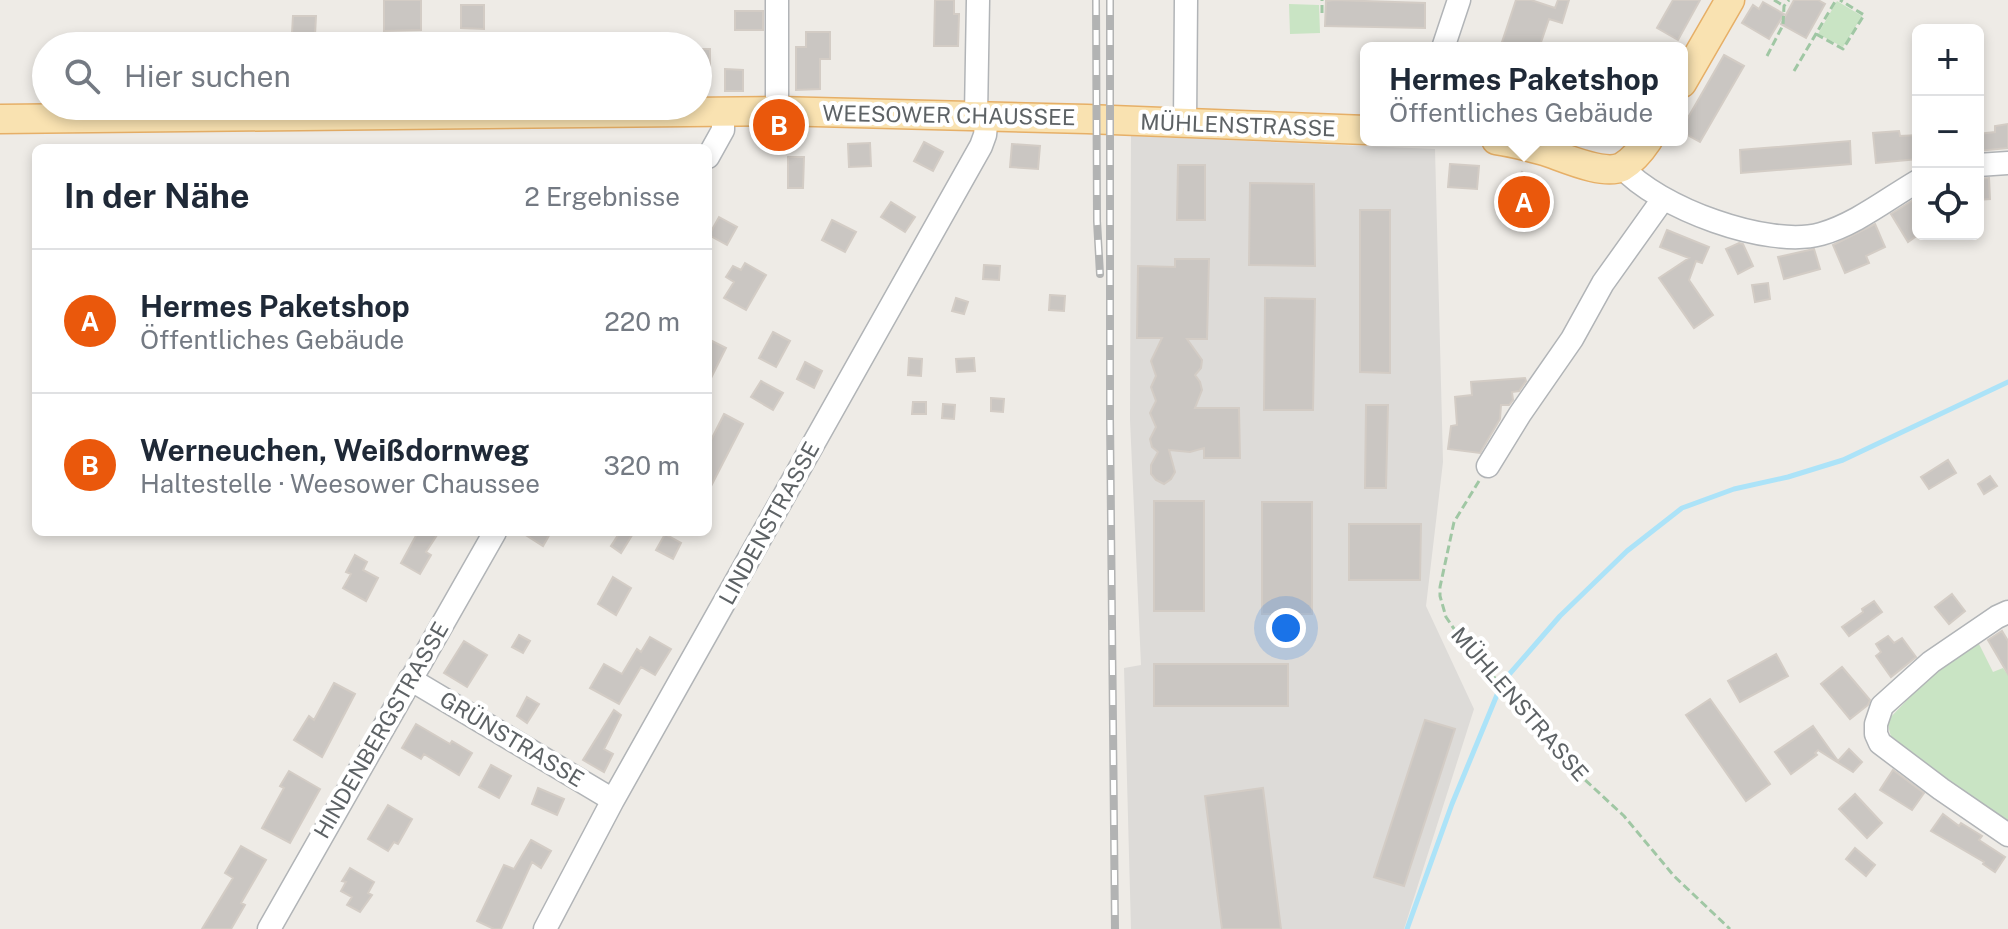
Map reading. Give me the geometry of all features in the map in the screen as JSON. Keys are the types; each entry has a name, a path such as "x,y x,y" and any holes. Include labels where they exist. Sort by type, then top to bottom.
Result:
{"main road":[{"path":"1688,73 1730,0"},
{"name":"WEESOWER CHAUSSEE","path":"712,111 1110,119"},
{"name":"WEESOWER CHAUSSEE","path":"10,119 32,119"},
{"name":"MÜHLENSTRASSE","path":"1110,119 1360,130"},
{"path":"1523,146 1610,169 1622,167 1644,146"}],"street":[{"path":"777,0 777,111"},
{"name":"LINDENSTRASSE","path":"545,929 613,800 981,146 985,135 981,116 978,0"},
{"path":"1185,123 1186,0"},
{"path":"1445,42 1459,0"},
{"path":"712,150 723,130 723,111"},
{"path":"1984,165 2008,163"},
{"path":"1622,167 1632,179 1663,199 1701,217 1772,235 1800,237 1838,228 1912,185"},
{"path":"1488,466 1572,339 1603,283 1663,199"},
{"name":"HINDENBERGSTRASSE","path":"269,929 493,536"},
{"path":"2008,612 1931,662 1882,706 1876,724 1880,743 2008,835"},
{"name":"GRÜNSTRASSE","path":"410,679 613,800"}],"path":[{"path":"1322,0 1322,13"},
{"path":"1774,0 1784,6"},
{"path":"1767,56 1783,25 1784,6 1789,0"},
{"path":"1794,71 1816,34 1838,0 1864,15 1843,49 1816,34"},
{"name":"MÜHLENSTRASSE","path":"1488,466 1454,522 1440,587 1446,617 1461,639 1583,778 1624,816 1674,876 1730,929"}],"shaded area":[{"path":"1131,136 1435,149 1443,462 1426,606 1474,709 1404,929 1131,929 1124,668 1141,665 1130,420"}],"green space":[{"path":"1837,1 1862,16 1843,47 1818,34"},
{"path":"1289,4 1319,5 1320,33 1290,34"},
{"path":"1979,644 1993,672 2003,668 2008,675 2008,829 1922,767 1891,737 1887,721 1930,676"}],"building":[{"path":"384,0 421,0 421,30 384,31"},
{"path":"935,0 954,0 954,14 959,14 958,46 934,46"},
{"path":"1516,0 1531,0 1555,8 1558,0 1569,0 1562,23 1549,19 1541,42 1502,42"},
{"path":"1673,0 1700,0 1678,40 1657,28"},
{"path":"1794,0 1818,0 1825,4 1806,38 1781,24"},
{"path":"1326,1 1425,3 1425,28 1325,26"},
{"path":"1763,2 1784,14 1769,39 1742,23 1753,5 1759,9"},
{"path":"461,5 484,5 484,29 461,28"},
{"path":"735,11 763,11 763,30 735,30"},
{"path":"293,16 316,16 315,32 292,32"},
{"path":"806,32 830,32 830,59 820,59 820,89 796,90 796,47 806,47"},
{"path":"1724,55 1744,66 1700,142 1688,135 1688,118"},
{"path":"725,69 743,70 743,91 725,91"},
{"path":"2008,124 2008,148 1984,150 1984,133 1995,132 1995,126"},
{"path":"1899,131 1900,136 1912,135 1912,160 1876,163 1873,133"},
{"path":"1850,141 1851,164 1741,173 1740,150"},
{"path":"924,142 943,152 933,171 914,161"},
{"path":"870,143 871,166 849,167 848,144"},
{"path":"1012,144 1040,146 1038,169 1010,167"},
{"path":"788,157 804,157 803,188 788,188"},
{"path":"1450,164 1479,166 1477,189 1448,187"},
{"path":"1178,165 1205,165 1205,220 1177,220"},
{"path":"1522,172 1541,186 1517,218 1498,203"},
{"path":"1984,178 1989,178 1990,199 1984,200"},
{"path":"1250,183 1314,184 1315,266 1249,265"},
{"path":"1912,201 1912,239 1908,242 1891,214"},
{"path":"891,202 915,217 905,232 881,217"},
{"path":"1360,210 1390,210 1390,373 1360,372"},
{"path":"719,217 737,227 727,245 712,237"},
{"path":"832,220 856,232 845,252 822,240"},
{"path":"1875,224 1885,247 1866,256 1869,263 1845,273 1833,245"},
{"path":"1667,230 1709,247 1702,263 1696,261 1689,280 1713,315 1694,328 1659,278 1689,258 1660,247"},
{"path":"1743,244 1753,266 1738,274 1726,249"},
{"path":"1814,249 1820,269 1784,279 1778,257"},
{"path":"1175,259 1209,259 1207,339 1187,339 1202,360 1201,368 1195,375 1202,390 1195,408 1239,408 1240,458 1204,458 1204,448 1190,452 1169,450 1175,472 1164,484 1151,474 1151,465 1158,452 1152,447 1150,439 1156,427 1150,413 1156,401 1151,387 1156,376 1151,361 1162,338 1137,338 1138,266 1175,267"},
{"path":"745,263 766,275 746,310 724,298 734,282 726,277 733,266 741,270"},
{"path":"984,265 1000,266 999,280 983,279"},
{"path":"1768,283 1770,299 1755,302 1752,285"},
{"path":"1050,295 1065,296 1064,311 1049,310"},
{"path":"956,298 968,302 964,314 952,311"},
{"path":"1265,298 1315,299 1313,410 1264,410"},
{"path":"773,332 790,341 776,367 759,358"},
{"path":"712,341 726,348 712,376"},
{"path":"909,358 922,359 921,376 908,375"},
{"path":"974,358 975,371 957,372 956,359"},
{"path":"805,362 822,371 814,388 797,379"},
{"path":"1525,378 1519,391 1512,392 1513,400 1509,405 1501,405 1500,419 1480,453 1448,449 1451,426 1457,425 1455,397 1472,395 1471,382"},
{"path":"761,381 783,393 773,410 751,397"},
{"path":"991,398 1004,399 1003,412 991,411"},
{"path":"913,402 926,402 926,414 912,414"},
{"path":"943,404 955,405 954,419 942,418"},
{"path":"1366,405 1388,405 1386,488 1365,488"},
{"path":"724,414 743,424 712,484 712,438"},
{"path":"1948,460 1956,473 1929,489 1921,477"},
{"path":"1990,476 1997,486 1984,494 1978,484"},
{"path":"1154,501 1204,501 1204,611 1154,611"},
{"path":"1262,502 1312,502 1312,614 1262,614"},
{"path":"1349,524 1421,524 1420,580 1349,580"},
{"path":"416,536 436,536 426,552 431,555 420,574 401,563"},
{"path":"527,536 549,536 543,546"},
{"path":"617,536 632,536 621,553 611,546"},
{"path":"664,536 681,543 673,559 656,550"},
{"path":"355,555 367,562 363,570 378,578 366,601 343,588 351,574 346,572"},
{"path":"613,577 631,588 616,615 598,604"},
{"path":"1952,594 1965,611 1949,624 1935,607"},
{"path":"1874,601 1882,612 1849,636 1842,627"},
{"path":"2002,631 2008,641 2008,674 1988,640"},
{"path":"519,635 530,641 523,653 512,647"},
{"path":"1888,636 1894,643 1902,638 1916,657 1891,677 1876,656 1881,652 1876,644"},
{"path":"650,637 671,649 655,675 641,667 619,704 590,688 604,664 622,674 637,649 641,652"},
{"path":"464,641 487,655 467,687 444,673"},
{"path":"1776,654 1788,676 1740,702 1728,681"},
{"path":"1154,664 1288,664 1288,706 1154,706"},
{"path":"1842,667 1870,700 1850,719 1821,684"},
{"path":"334,683 355,694 322,757 294,740 309,716 314,720"},
{"path":"527,697 539,704 527,723 517,716"},
{"path":"1710,699 1770,784 1746,801 1686,715"},
{"path":"614,710 621,715 604,749 613,754 604,772 583,760"},
{"path":"1425,720 1455,729 1404,886 1374,877"},
{"path":"416,724 472,753 459,775 424,754 421,759 402,748"},
{"path":"1813,726 1838,761 1849,749 1862,762 1853,772 1818,750 1817,755 1791,774 1775,752"},
{"path":"491,765 511,776 499,798 479,787"},
{"path":"1893,770 1924,793 1912,810 1880,790"},
{"path":"289,771 320,789 290,843 262,828 284,788 280,786"},
{"path":"538,788 564,799 557,815 532,804"},
{"path":"1263,788 1281,929 1222,929 1205,796"},
{"path":"1855,794 1882,823 1867,838 1839,809"},
{"path":"388,805 412,819 398,844 394,842 388,851 368,839"},
{"path":"1943,814 1959,826 1961,823 1982,836 1979,840 2005,857 1995,872 1984,862 1931,831"},
{"path":"531,840 551,851 541,868 532,862 501,929 477,921 504,865 514,869"},
{"path":"241,846 266,860 241,903 245,905 231,929 202,929 233,878 225,873"},
{"path":"1855,848 1875,865 1866,876 1846,859"},
{"path":"350,868 374,882 368,893 372,895 360,912 347,905 352,897 341,891 346,882 342,881"}],"waterway":[{"path":"1506,678 1560,616 1627,551 1682,508 1734,489 1843,460 2008,382"},
{"path":"1407,929 1452,804 1499,690"}],"railway":[{"path":"1096,0 1100,274"},
{"path":"1110,0 1115,929"}],"place":[{"name":"Werneuchen, Weißdornweg","path":"779,125"},
{"name":"Hermes Paketshop","path":"1524,202"}]}
